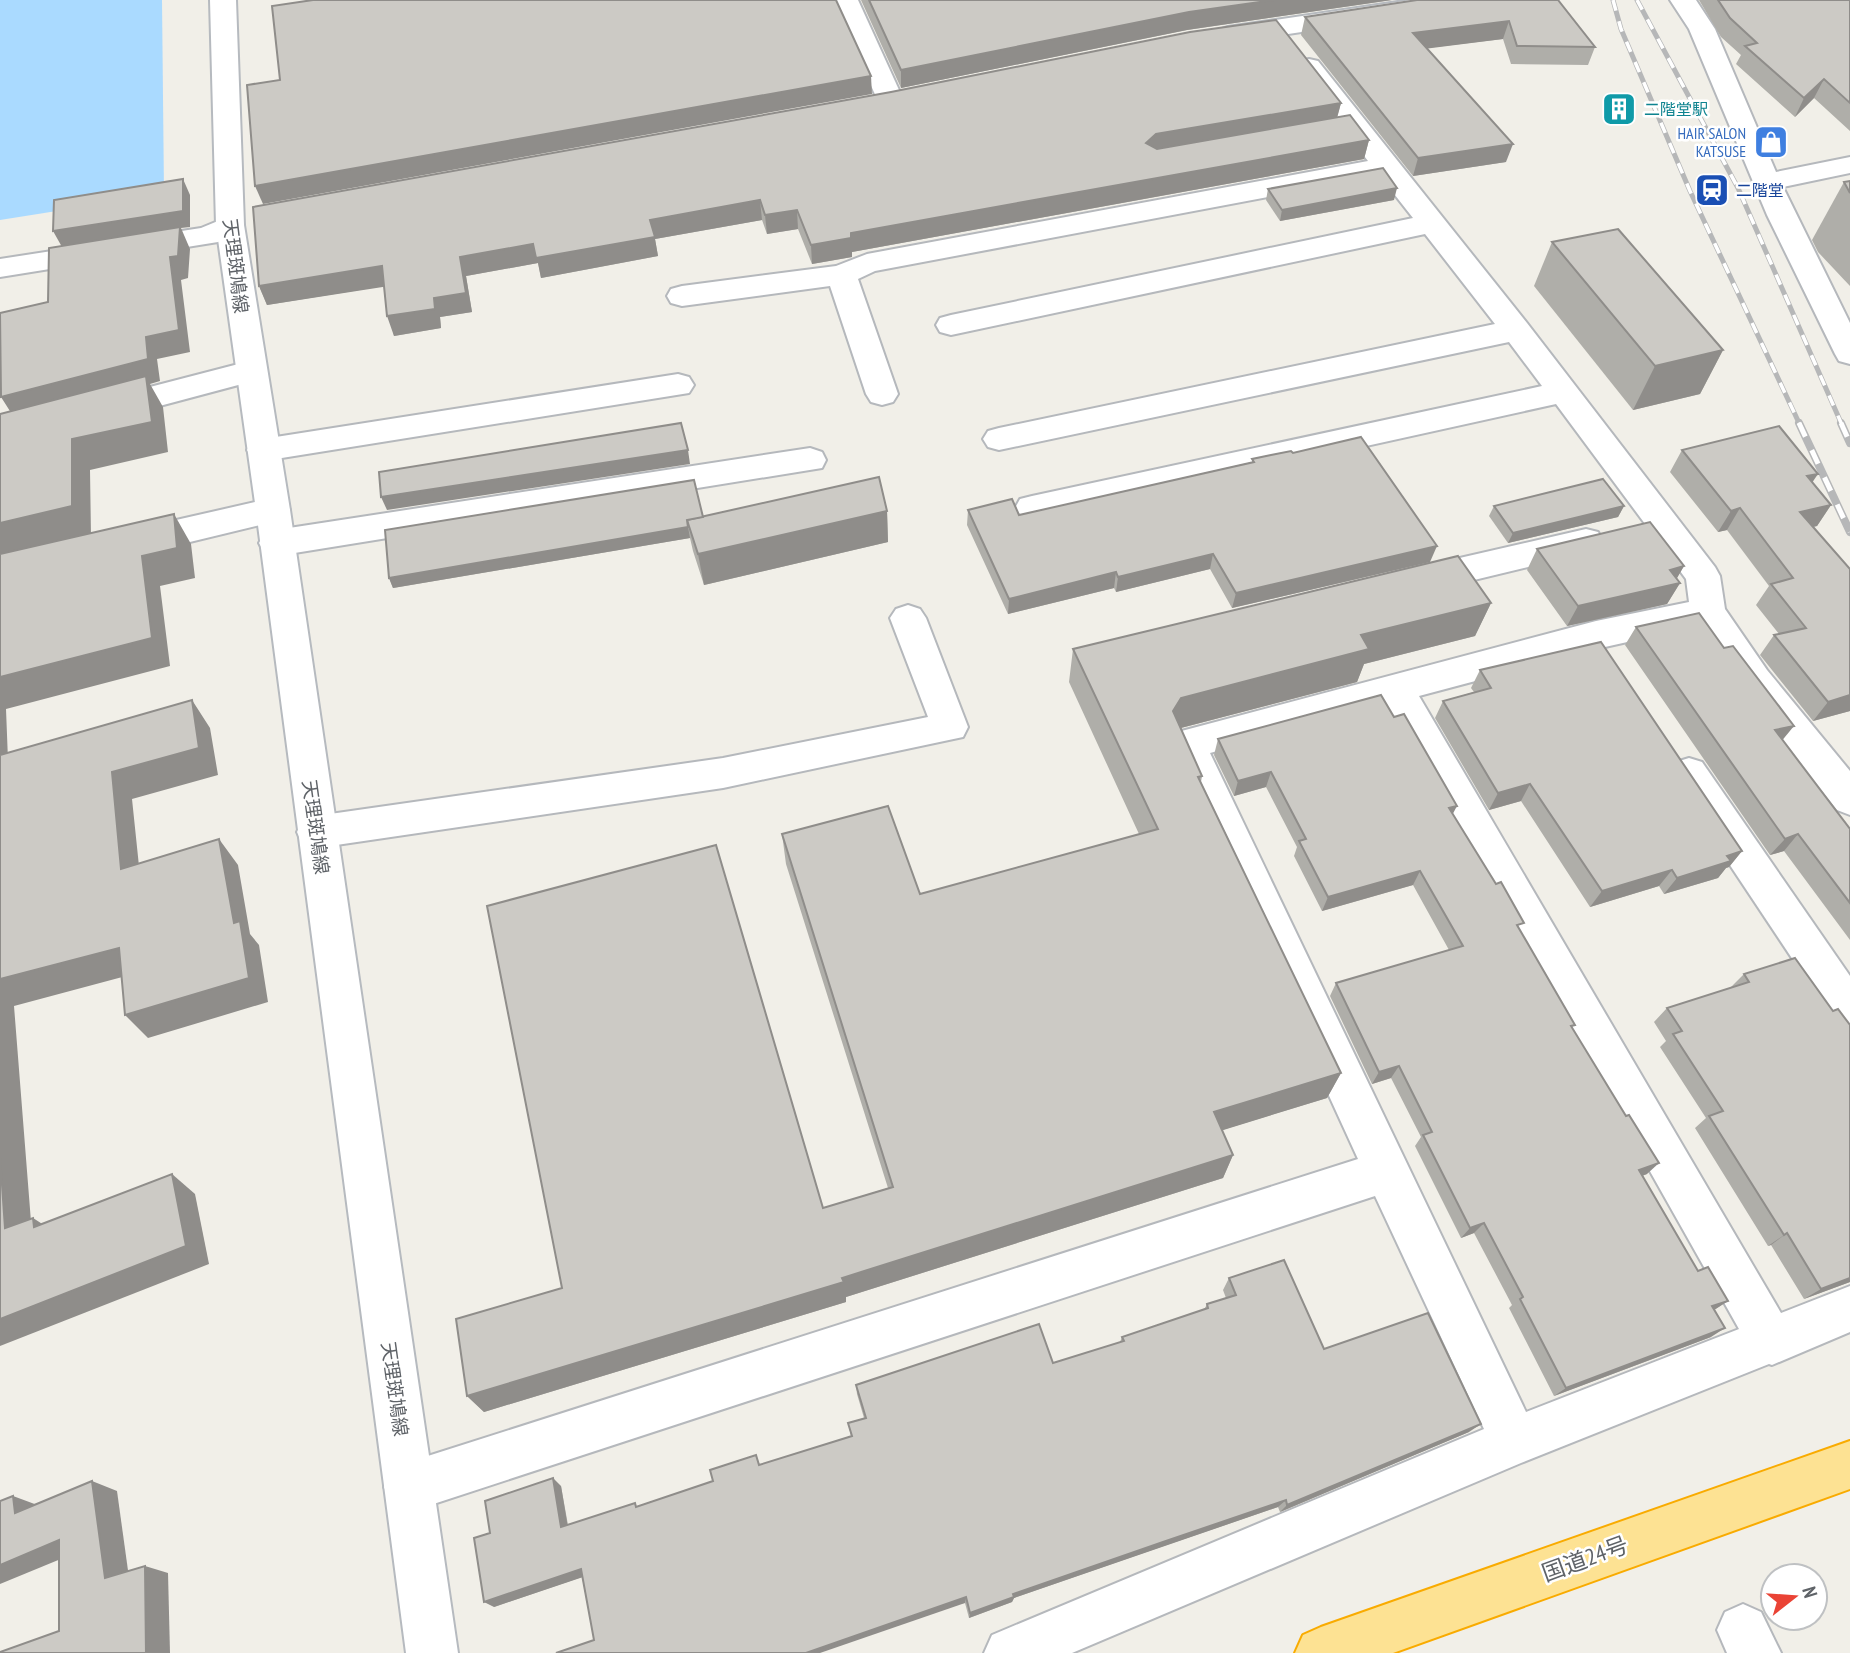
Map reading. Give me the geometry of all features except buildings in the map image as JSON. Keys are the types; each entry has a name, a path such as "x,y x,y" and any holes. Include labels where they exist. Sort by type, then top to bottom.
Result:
{"highway":[{"name":"国道24号","path":"1321,1653 1850,1465"}],"street":[{"name":"天理斑鳩線","path":"223,0 242,221 250,372 432,1653"},
{"path":"845,0 904,98 864,106"},
{"path":"1200,39 1461,0"},
{"path":"1683,0 1702,29 1767,182 1850,354"},
{"path":"1279,27 1516,330 1703,576 1708,611 1754,680 1850,799"},
{"path":"1767,182 1850,165"},
{"path":"682,296 842,275 867,263 1387,166"},
{"path":"0,268 208,236 242,221"},
{"path":"951,325 1433,223"},
{"path":"842,275 849,303 882,394"},
{"path":"999,439 1516,330"},
{"path":"73,418 250,372"},
{"path":"263,450 678,385"},
{"path":"1032,508 1563,392"},
{"path":"95,551 274,526 810,460"},
{"path":"1384,589 1663,522"},
{"path":"1515,1441 1385,1171 1187,744 1596,635 1708,611"},
{"path":"316,832 723,773 950,727 908,618"},
{"path":"1596,635 1619,670"},
{"path":"1397,690 1772,1342"},
{"path":"1673,749 1850,1010"},
{"path":"409,1487 1385,1171"},
{"path":"1010,1653 1515,1441 1772,1342 1850,1309"}],"water":[{"path":"0,0 162,0 164,194 0,220"}],"railway":[{"path":"1613,0 1621,29 1690,191 1800,425"},
{"path":"1637,0 1738,188 1842,425"},
{"path":"1799,423 1850,532"},
{"path":"1841,423 1850,443"}],"place":[{"name":"二階堂駅","path":"1619,109"},
{"name":"HAIR SALON KATSUSE","path":"1771,142"},
{"name":"二階堂","path":"1712,190"}]}
